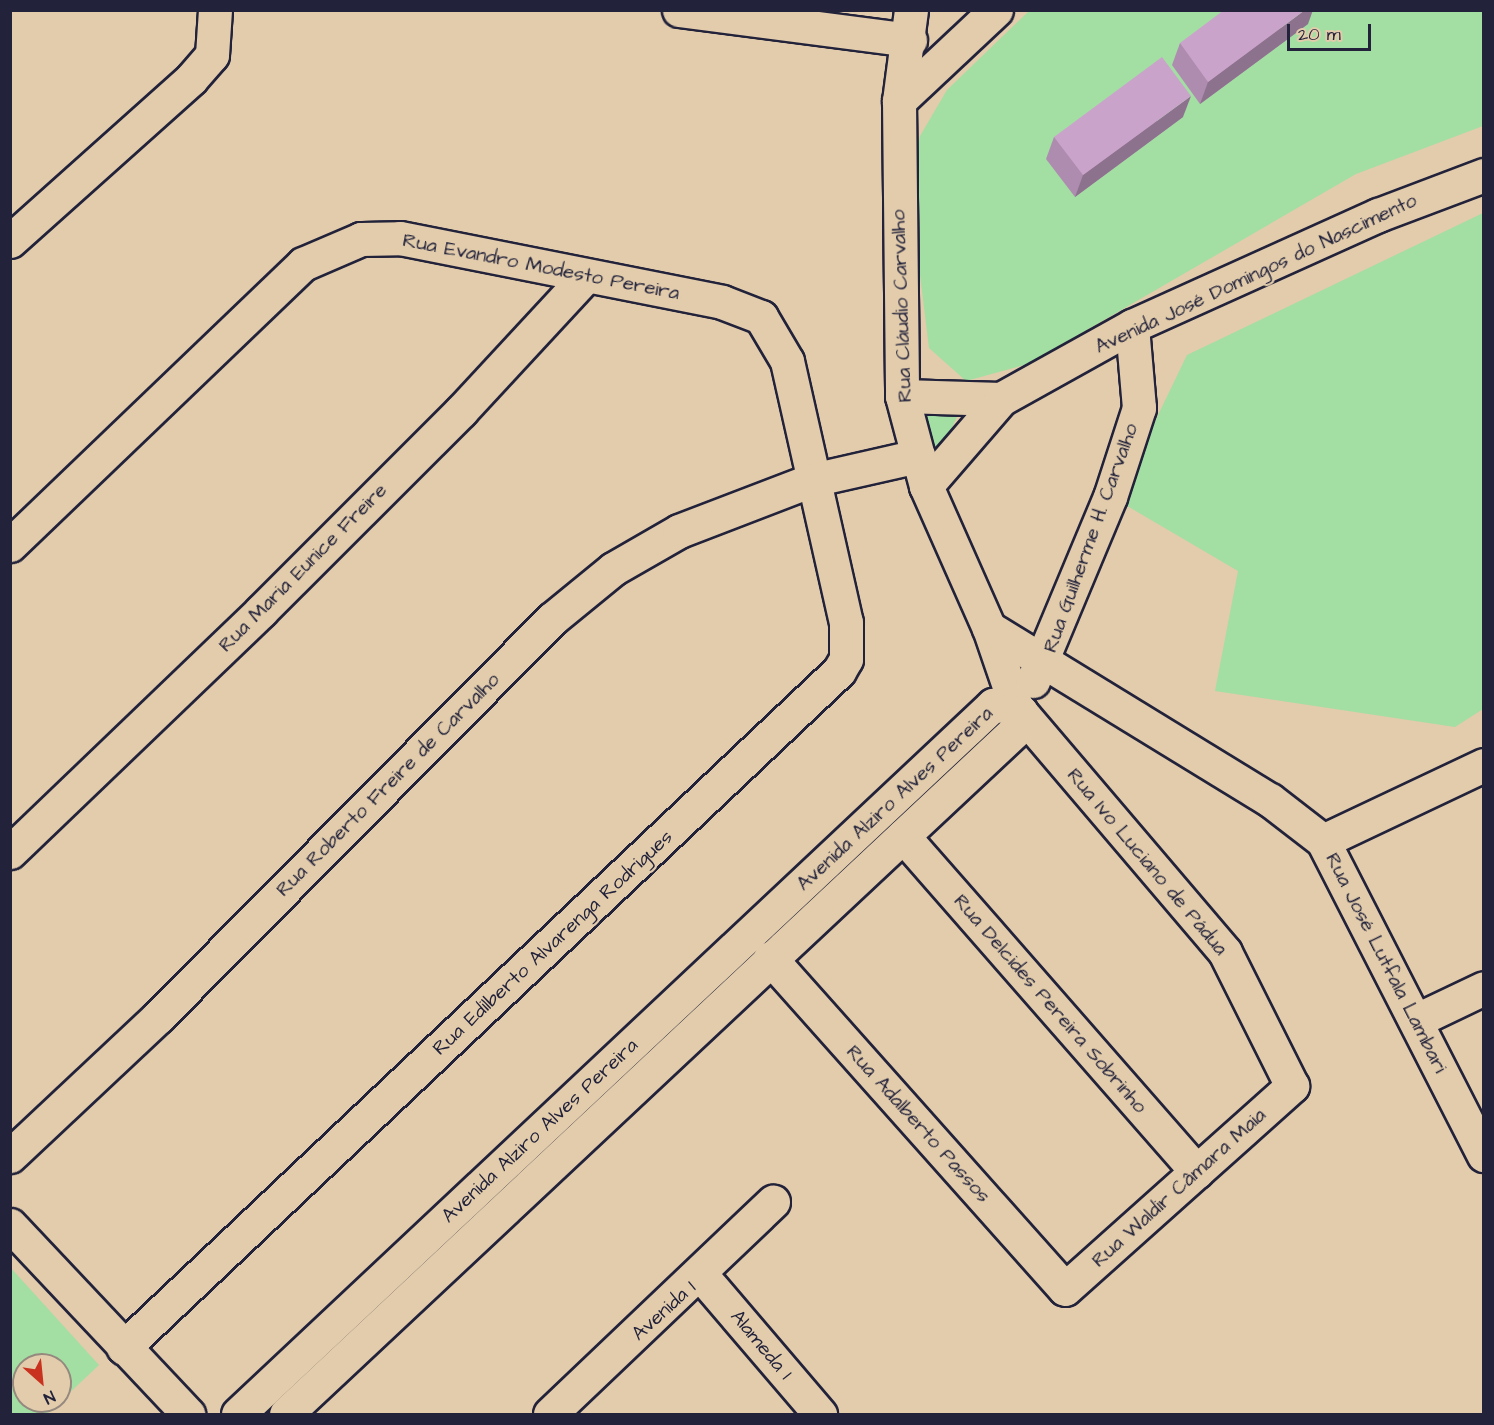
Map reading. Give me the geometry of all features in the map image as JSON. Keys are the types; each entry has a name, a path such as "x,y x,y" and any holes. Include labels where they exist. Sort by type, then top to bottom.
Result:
{"street":[{"path":"10,241 191,79 212,56 215,10"},
{"path":"679,10 911,25"},
{"path":"899,101 996,10"},
{"name":"Rua Cláudio Carvalho","path":"911,25 899,101 902,396 922,471 989,628 1019,710"},
{"name":"Avenida José Domingos do Nascimento","path":"1001,399 1132,326 1378,214 1484,175"},
{"name":"Rua Evandro Modesto Pereira","path":"15,532 303,264 361,239 400,238 746,307 761,317 787,361 812,480"},
{"name":"Rua Maria Eunice Freire","path":"10,852 294,578 586,276"},
{"name":"Rua Guilherme H. Carvalho","path":"1019,710 1045,664 1139,408 1132,326"},
{"path":"902,396 1001,399"},
{"path":"922,471 1001,399"},
{"name":"Rua Roberto Freire de Carvalho","path":"10,1156 582,593 679,531 812,480 922,471"},
{"name":"Rua Edilberto Alvarenga Rodrigues","path":"123,1348 838,671 846,659 846,622 812,480"},
{"name":"Rua José Lutfala Lambari","path":"989,628 1270,800 1323,841 1417,1020 1484,1155"},
{"name":"Avenida Alziro Alves Pereira","path":"238,1414 993,705 1019,710 1018,728 286,1414"},
{"name":"Rua Ivo Luciano de Pádua","path":"1019,710 1225,952 1292,1086"},
{"path":"1323,841 1484,765"},
{"name":"Rua Delcides Pereira Sobrinho","path":"903,836 1197,1172"},
{"name":"Rua Adalberto Passos","path":"770,958 1065,1289"},
{"path":"1417,1020 1484,988"},
{"name":"Rua Waldir Câmara Maia","path":"1065,1289 1292,1086"},
{"name":"Avenida 1","path":"550,1414 702,1276 774,1203"},
{"path":"10,1225 123,1348 188,1414"},
{"name":"Alameda 1","path":"702,1276 820,1414"}],"green space":[{"path":"1029,11 1483,11 1483,126 1356,174 1028,364 966,381 929,348 910,193 920,136 947,90"},
{"path":"1483,213 1483,709 1455,727 1215,691 1238,571 1117,500 1187,355"},
{"path":"923,412 957,417 933,467"},
{"path":"10,1267 99,1365 72,1390 72,1353 12,1353 12,1413 47,1414 11,1414"}],"building":[{"path":"1224,10 1305,10 1208,82 1180,43"},
{"path":"1162,57 1191,96 1083,175 1054,137"}]}
